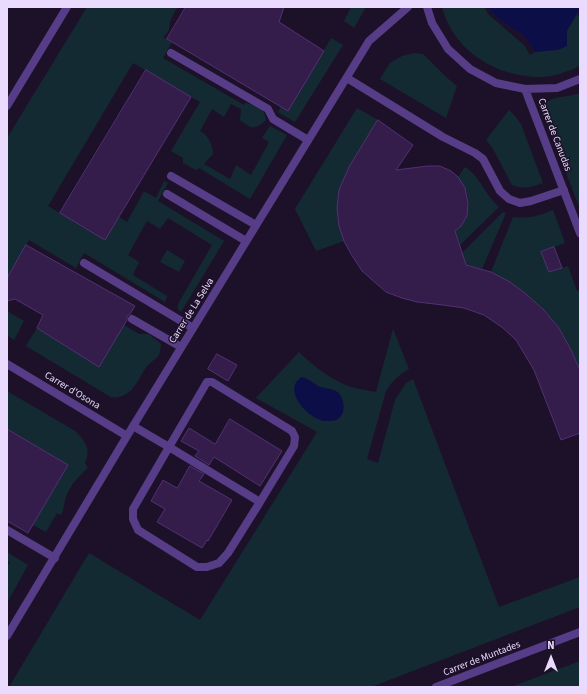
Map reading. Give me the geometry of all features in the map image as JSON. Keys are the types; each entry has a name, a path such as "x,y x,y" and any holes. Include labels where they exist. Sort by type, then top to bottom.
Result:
{"street":[{"path":"7,106 67,7"},
{"name":"Carrer de La Selva","path":"7,636 181,347 369,41 408,7"},
{"path":"427,7 432,23 448,49 470,69 496,83 525,89 557,88 580,79"},
{"path":"171,53 268,109 273,119 308,140"},
{"path":"347,78 443,137 475,153 483,159 500,191 509,198 520,203 532,201 564,190"},
{"name":"Carrer de Canudas","path":"525,89 580,233"},
{"path":"171,176 256,225"},
{"path":"167,194 246,241"},
{"path":"84,263 193,328"},
{"path":"132,319 181,347"},
{"name":"Carrer d'Osona","path":"7,364 127,436"},
{"path":"207,382 212,382 292,431 295,437 294,446 228,553 219,563 207,567 197,567 138,530 133,519 133,509 169,447 207,382"},
{"path":"133,426 260,502"},
{"path":"7,530 55,558"},
{"name":"Carrer de Muntades","path":"436,687 580,632"}],"shaded area":[{"path":"87,7 178,7 171,19 169,30 163,37 172,42 163,58 244,105 245,103 250,104 262,109 266,120 256,127 250,127 240,120 241,109 231,104 224,117 212,109 200,131 208,138 213,151 213,154 204,164 230,179 236,165 251,175 269,142 262,138 270,126 287,135 250,199 199,168 197,170 183,163 183,158 171,151 200,102 133,63 48,206 105,240 119,217 127,222 144,191 156,198 164,181 168,183 158,201 224,241 181,312 178,309 178,304 212,245 168,218 160,229 147,221 128,255 139,262 133,275 167,296 165,302 84,253 76,268 29,240 7,279 7,138"},
{"path":"351,7 366,7 354,28 344,21"},
{"path":"442,7 484,7 489,15 524,45 530,55 535,52 528,40 498,18 488,7 580,7 577,15 580,17 580,66 560,74 539,77 530,77 499,69 474,55 463,45 454,34"},
{"path":"488,7 580,7 580,9 567,31 567,46 558,50 535,52 523,35 498,18"},
{"path":"331,38 343,45 295,122 278,112 281,107 288,111"},
{"path":"414,53 423,54 457,86 446,118 380,79 390,63 402,56"},
{"path":"580,93 580,209 543,113 546,103 549,101"},
{"path":"357,108 378,120 349,167 339,190 344,241 316,251 295,209"},
{"path":"509,110 521,124 543,183 525,188 512,185 492,147 486,140"},
{"path":"465,167 475,175 499,207 460,245 455,231 466,217 468,211 468,200 465,188 458,177"},
{"path":"553,210 565,243 541,252 549,272 568,266 577,291 580,290 580,370 563,334 546,312 529,296 491,272 513,217 524,218"},
{"path":"503,212 506,213 482,269 466,265 462,253"},
{"path":"167,250 185,261 179,272 160,262"},
{"path":"7,311 24,321 14,340 7,335"},
{"path":"124,325 139,334 149,334 161,344 158,357 148,365 131,390 123,396 109,396 26,346 37,328 99,367"},
{"path":"393,329 409,369 396,378 386,391 367,459 378,463 395,400 406,383 413,379 499,607 580,577 580,607 371,687 9,687 89,553 200,620 317,432 256,398 299,352 322,371 341,383 351,387 376,392"},
{"path":"302,377 323,388 334,390 339,393 343,400 344,408 339,418 332,421 320,420 306,411 300,404 294,389 296,382"},
{"path":"7,391 75,431 86,445 88,454 85,463 88,468 72,485 66,497 61,515 57,513 46,532 33,525 68,465 7,429"},
{"path":"7,552 28,565 7,603 7,567 10,562 7,560"},
{"path":"580,661 580,686 511,687"}],"building":[{"path":"186,7 284,7 279,22 324,51 288,111 167,39"},
{"path":"146,70 191,97 105,240 60,213"},
{"path":"378,120 413,145 396,170 440,166 451,171 458,177 465,188 468,203 467,216 461,226 455,231 466,265 491,272 510,282 544,310 559,328 580,370 580,433 561,440 534,370 516,340 503,328 484,315 464,308 417,302 386,292 362,271 351,254 344,241 339,226 337,208 339,190 349,167"},
{"path":"26,245 135,306 127,316 127,320 99,367 37,328 43,315 15,299 7,301 7,279"},
{"path":"554,247 562,268 549,272 541,252"},
{"path":"217,354 237,365 228,381 208,369"},
{"path":"230,419 282,451 260,486 214,457 209,465 195,456 199,451 181,441 189,428 215,444"},
{"path":"7,429 68,465 28,533 7,521"},
{"path":"190,466 204,474 199,481 232,500 208,541 207,540 202,548 157,522 165,509 151,501 163,480 177,488"}]}
